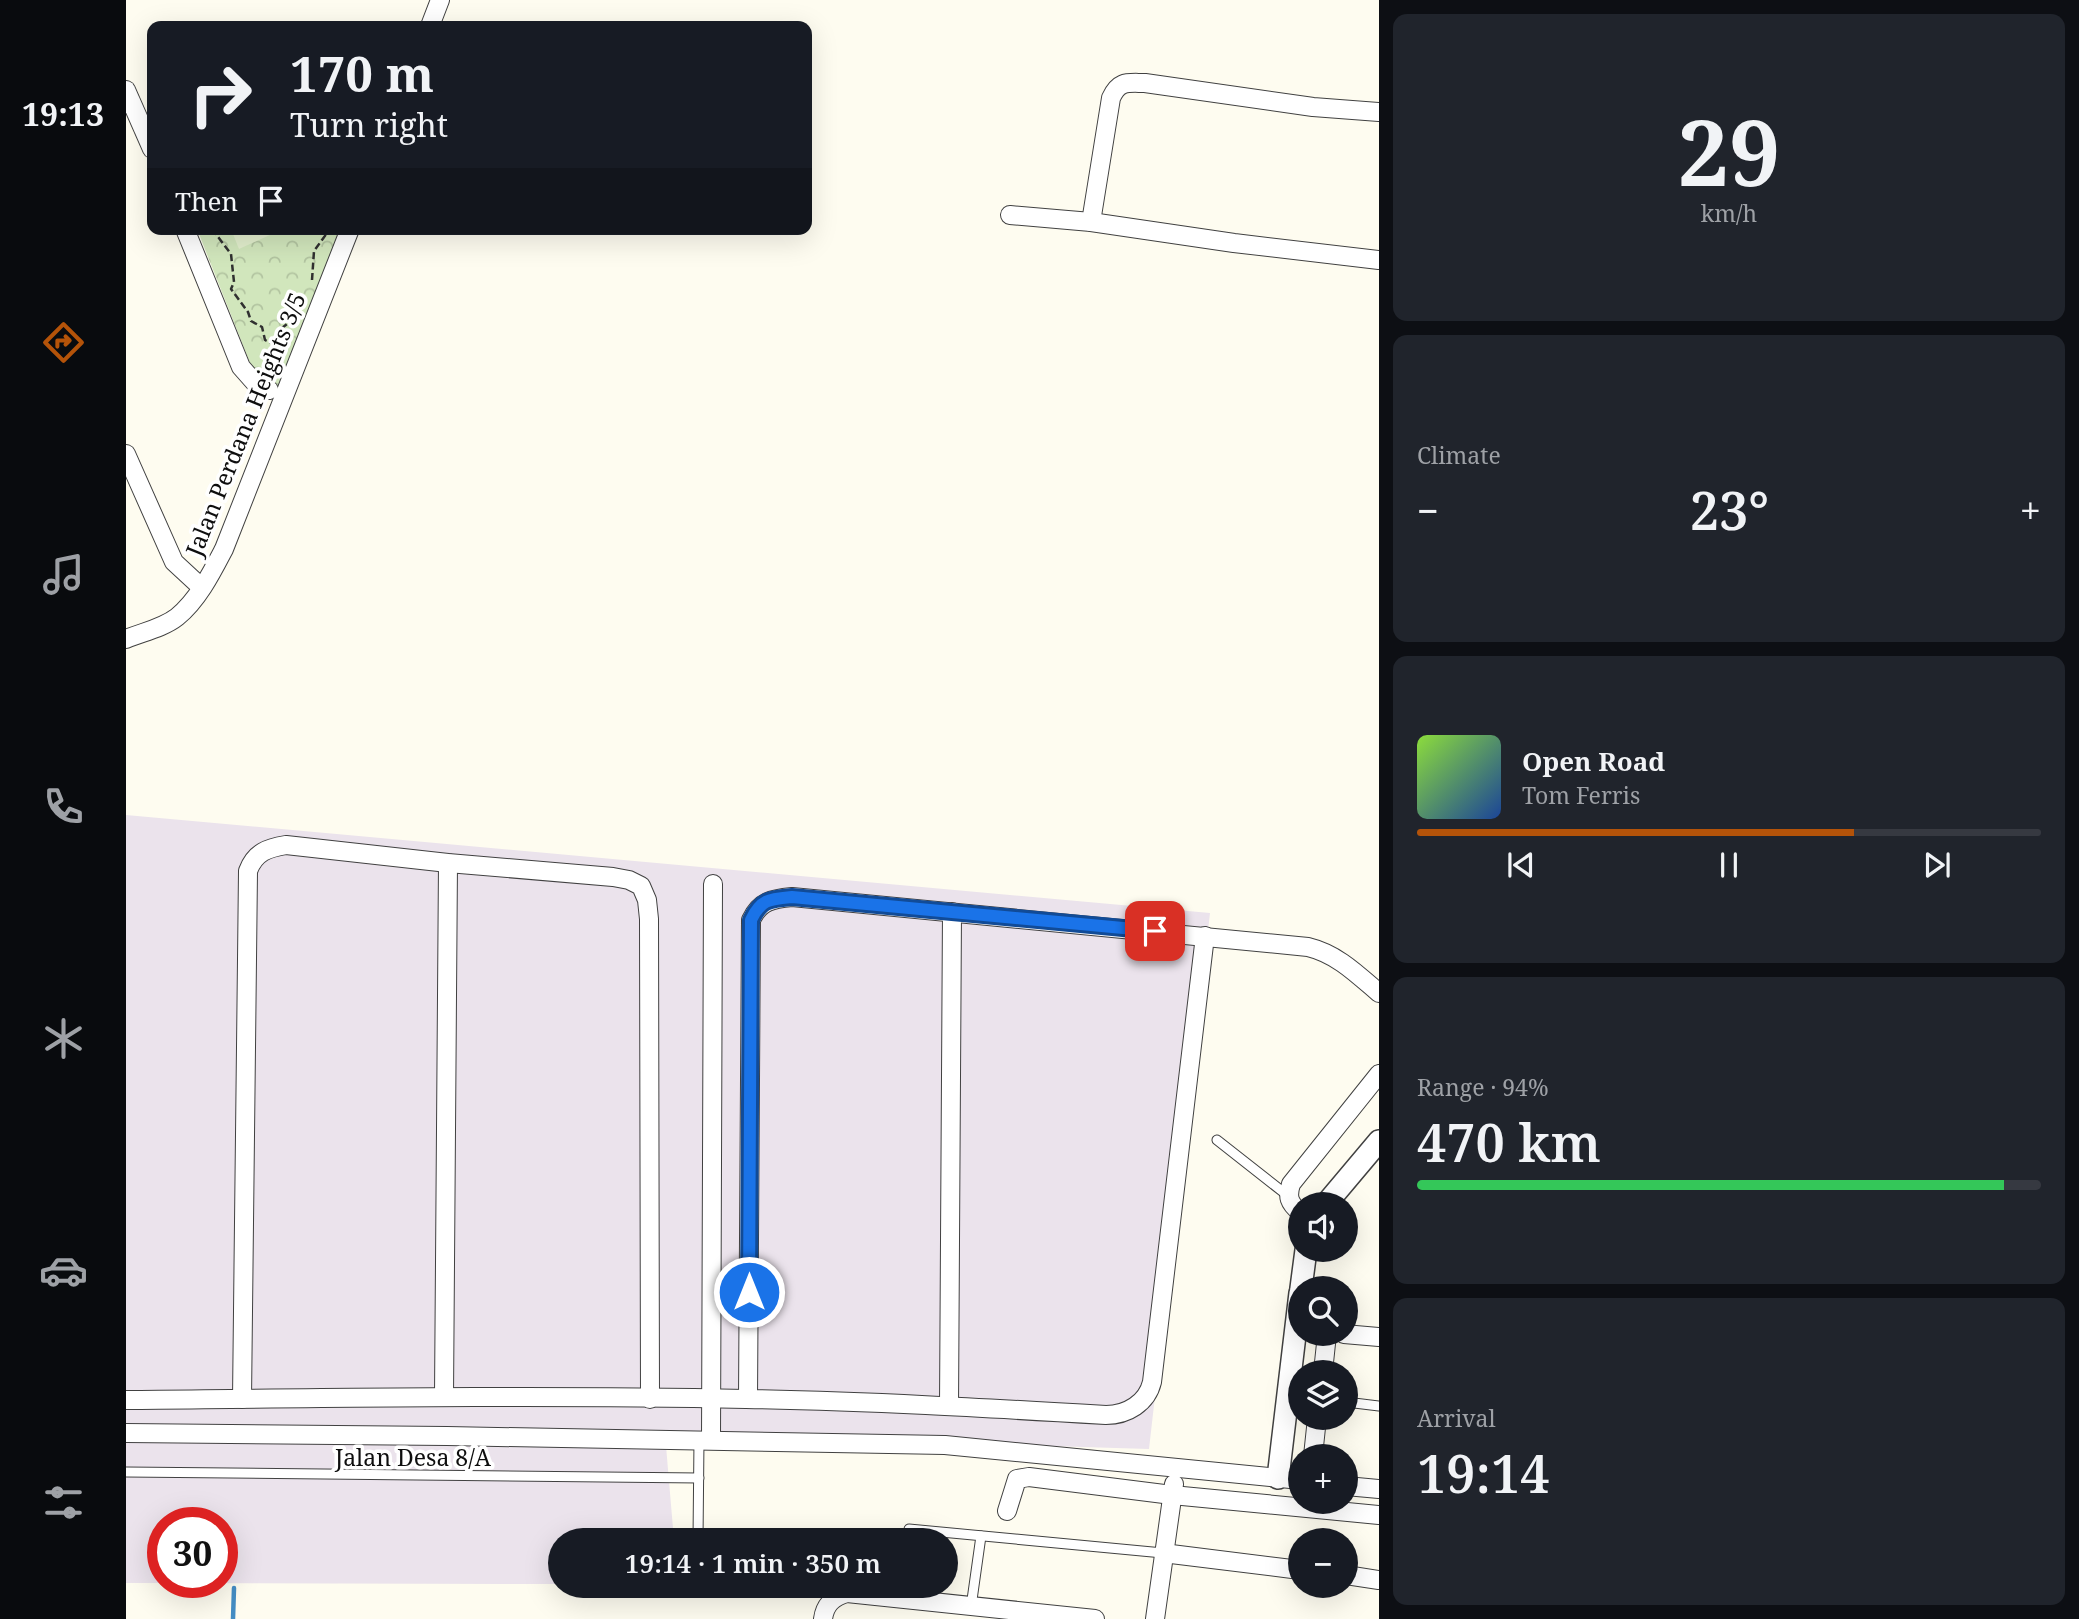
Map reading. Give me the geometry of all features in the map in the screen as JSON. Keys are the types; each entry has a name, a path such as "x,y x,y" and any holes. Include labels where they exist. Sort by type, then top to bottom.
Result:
{"street":[{"path":"432,21 440,0"},
{"path":"1091,222 1111,98 1115,88 1121,84 1145,83 1313,107 1379,112"},
{"path":"126,90 147,135"},
{"path":"1010,215 1091,222 1234,243 1379,260"},
{"path":"187,235 241,367 256,384 269,390"},
{"name":"Jalan Perdana Heights 3/5","path":"126,639 176,618 201,587 224,549 348,235"},
{"path":"126,454 174,562 201,587"},
{"path":"242,1399 248,871 251,862 261,851 286,845 613,877 641,886 647,900 649,919 649,1399"},
{"path":"444,1396 449,863"},
{"path":"705,1440 710,1398 713,884"},
{"path":"748,1399 751,920 756,909 766,901 792,897 1205,936 1324,951 1339,959 1379,993"},
{"path":"950,1406 952,912"},
{"path":"126,1400 444,1396 710,1398 1117,1415 1125,1413 1148,1394 1152,1382 1205,936"},
{"path":"1287,1195 1290,1184 1379,1074"},
{"path":"1336,1192 1379,1141"},
{"path":"1358,1335 1379,1337"},
{"path":"1278,1478 1296,1346"},
{"path":"126,1433 946,1445 1288,1479"},
{"path":"1155,1619 1176,1469"},
{"path":"1007,1511 1014,1485 1021,1477 1379,1516"},
{"path":"1358,1487 1379,1489"},
{"path":"1163,1553 1288,1569"},
{"path":"1358,1577 1379,1580"},
{"path":"824,1619 824,1610 829,1602 841,1595 855,1594 982,1611 1095,1619"}],"lane":[{"path":"1217,1140 1287,1195"},
{"path":"1358,1403 1379,1406"},
{"path":"698,1528 699,1478 705,1440"},
{"name":"Jalan Desa 8/A","path":"126,1472 699,1478"},
{"path":"958,1534 1163,1553"},
{"path":"981,1536 982,1611"}],"path":[{"path":"217,235 231,254 233,295 248,312 251,321 262,327 265,340 274,344 282,328 297,316 302,304"},
{"path":"310,285 314,251 326,235"}],"shaded area":[{"path":"126,815 1210,913 1149,1449 665,1434 673,1528 548,1528 548,1584 238,1583 238,1507 147,1507 147,1583 126,1583"}],"green space":[{"path":"199,235 339,235 280,387 265,381 250,363"},
{"path":"233,235 270,235 239,249"}],"waterway":[{"path":"233,1619 234,1598"}],"route":[{"path":"749,1292 751,920 756,909 766,901 792,897 1155,931"}]}
